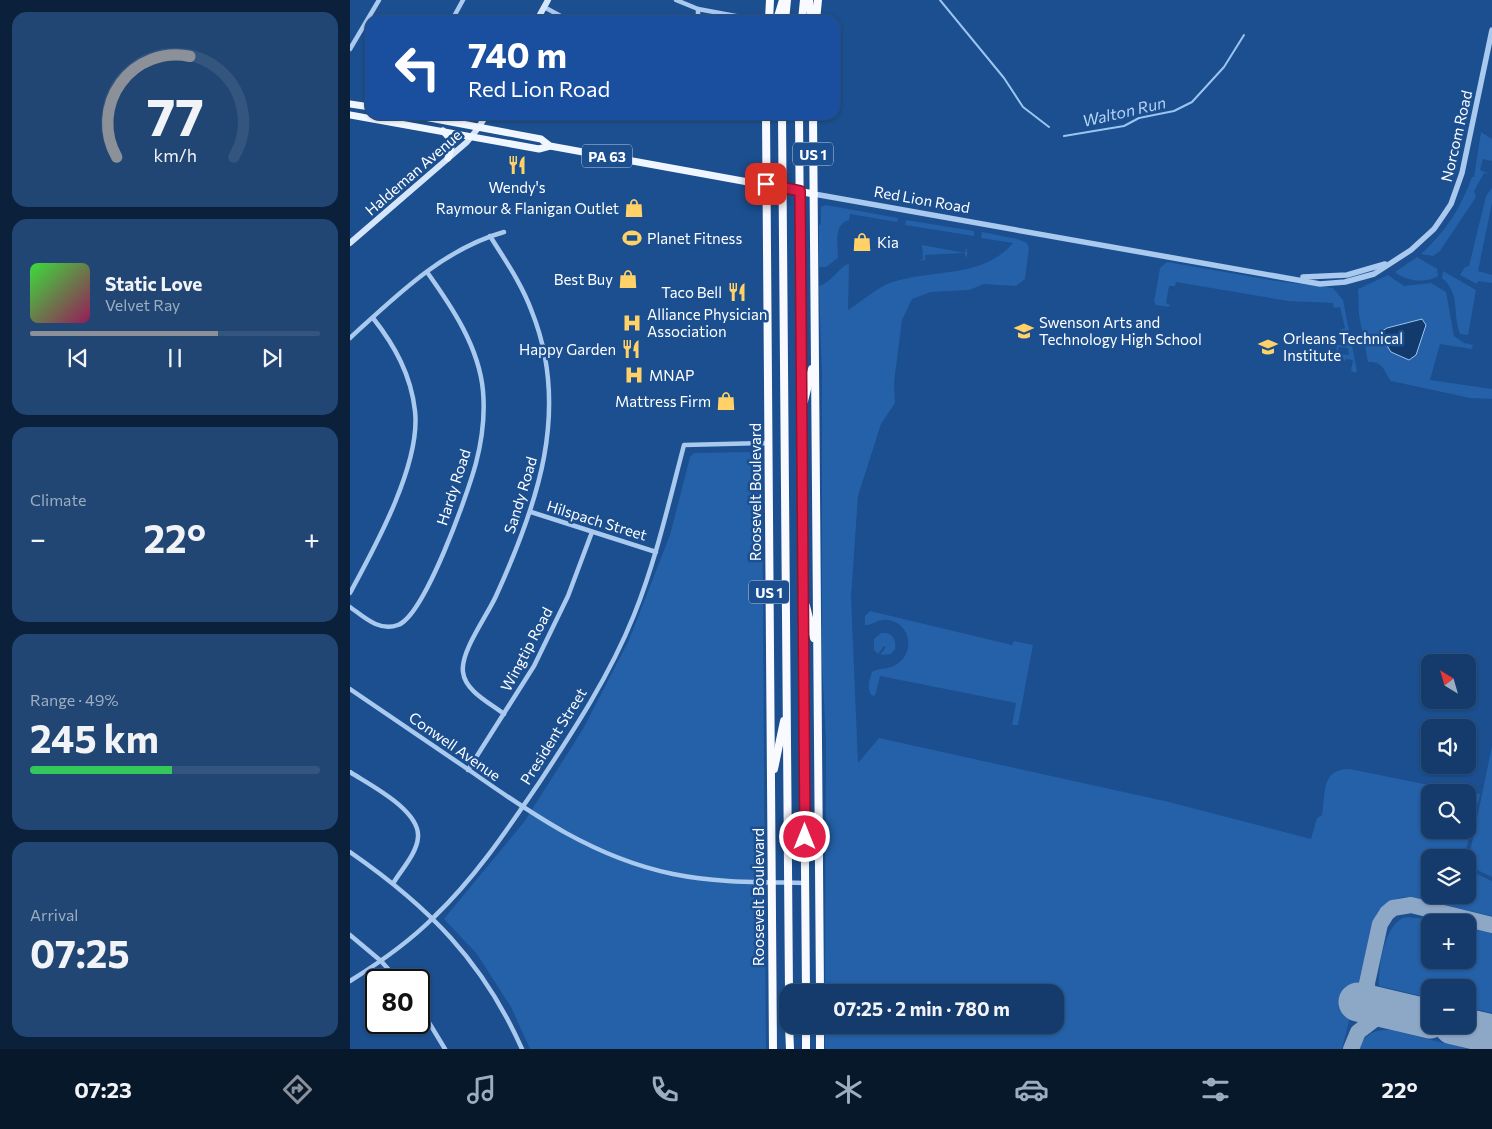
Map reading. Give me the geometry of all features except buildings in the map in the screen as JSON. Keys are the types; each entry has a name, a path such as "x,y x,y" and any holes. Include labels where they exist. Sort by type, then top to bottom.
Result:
{"highway":[{"path":"769,15 770,0"},
{"path":"778,15 782,0"},
{"path":"786,15 787,0"},
{"path":"802,15 804,0"},
{"path":"809,0 811,15"},
{"path":"816,15 818,0"},
{"name":"Roosevelt Boulevard","path":"766,120 773,1049"},
{"name":"Roosevelt Boulevard","path":"782,120 789,984"},
{"name":"US 1","path":"799,120 806,984"},
{"name":"US 1","path":"813,120 820,984"},
{"path":"801,416 815,354"},
{"path":"803,593 817,650"},
{"path":"771,783 787,707"},
{"path":"789,1034 790,1049"},
{"path":"806,1034 806,1049"},
{"path":"820,1034 820,1049"}],"main road":[{"path":"540,15 548,0"},
{"path":"350,104 365,106"},
{"name":"Red Lion Road","path":"350,115 365,118"},
{"name":"Red Lion Road","path":"379,120 539,149 550,146 814,194"},
{"name":"Red Lion Road","path":"442,120 541,139 550,146"},
{"name":"Haldeman Avenue","path":"350,243 472,136 484,120"},
{"path":"443,131 451,140 452,150 448,158"}],"street":[{"path":"370,15 379,0"},
{"path":"455,15 463,0"},
{"path":"676,0 698,9 730,15"},
{"path":"544,7 559,15"},
{"path":"698,9 698,15"},
{"path":"350,49 365,24"},
{"name":"Norcom Road","path":"1345,282 1374,274 1400,258 1434,228 1454,196 1462,173 1492,30"},
{"name":"Red Lion Road","path":"814,194 1289,276 1320,284 1345,282"},
{"path":"350,338 427,272 454,252 504,232"},
{"name":"Sandy Road","path":"490,236 514,273 532,310 543,342 547,364 550,413 548,444 541,480 531,512 495,599 463,660 466,683 504,714"},
{"name":"Norcom Road","path":"1336,277 1359,273 1400,258"},
{"name":"Hardy Road","path":"350,607 377,625 398,625 409,617 421,599 450,538 476,462 482,426 483,390 471,346 457,316 427,272"},
{"name":"Red Lion Road","path":"1289,276 1336,277"},
{"path":"350,593 382,530 405,473 412,445 415,413 412,394 401,360 390,340 372,318"},
{"name":"President Street","path":"350,982 381,961 434,918 474,874 522,808 580,722 633,616 656,552 684,445 768,443"},
{"name":"Hilspach Street","path":"531,512 656,552"},
{"name":"Wingtip Road","path":"468,770 530,674 556,622 592,532"},
{"name":"Conwell Avenue","path":"350,689 522,808 599,852 640,866 706,879 805,884"},
{"path":"350,772 400,806 410,816 417,828 418,838 414,851 394,882"},
{"path":"350,852 394,882 434,918 466,955 494,995 510,1022 522,1049"},
{"path":"350,935 388,969"},
{"path":"430,1024 445,1049"}],"shaded area":[{"path":"1481,132 1492,139 1492,161 1483,159 1480,170 1490,174 1484,173 1474,191 1476,197 1440,251 1433,256 1421,254 1438,237 1451,219 1463,199 1472,177 1474,177"},
{"path":"1492,188 1492,203 1478,271 1492,275 1492,283 1478,281 1477,284 1460,275 1465,267 1469,266 1486,196"},
{"path":"826,205 898,218 897,222 850,214 849,220 844,222 838,230 838,258 826,267 819,267 821,207"},
{"path":"906,220 974,231 974,236 905,225"},
{"path":"982,232 1017,239 1027,243 1029,248 1025,279 1016,286 984,284 969,290 931,292 912,299 902,320 894,383 895,403 881,424 858,496 851,597 858,763 879,738 1169,802 1311,839 1317,818 1322,815 1325,790 1329,777 1334,773 1350,769 1424,784 1421,784 1421,839 1469,839 1466,849 1421,849 1421,900 1409,897 1398,898 1383,906 1380,910 1374,920 1342,1049 825,1049 825,1034 1064,1034 1064,984 825,984 826,741 822,663 822,376 819,286 829,281 843,267 849,264 848,310 885,285 906,278 971,268 986,263 1000,255 1013,243 981,238"},
{"path":"922,245 965,253 967,247 967,258 964,253 925,255 925,260 918,261 923,259"},
{"path":"1417,257 1437,269 1438,276 1422,281 1404,278 1395,272"},
{"path":"1167,262 1276,281 1333,288 1343,300 1357,371 1355,373 1351,371 1353,360 1346,359 1344,362 1344,359 1340,356 1340,354 1349,355 1348,348 1339,347 1336,353 1337,345 1343,345 1343,339 1347,340 1347,336 1341,336 1340,330 1345,328 1340,307 1334,308 1333,303 1288,301 1176,282 1175,286 1169,286 1166,303 1170,305 1169,307 1156,305 1154,302 1160,268"},
{"path":"1443,271 1476,290 1468,335 1460,334 1454,297 1452,290 1442,278"},
{"path":"1388,275 1404,286 1431,283 1446,292 1454,336 1464,343 1473,345 1472,349 1440,344 1430,380 1492,389 1492,399 1470,398 1391,381 1380,365 1368,362 1359,315 1358,289"},
{"path":"1422,319 1426,325 1416,355 1409,360 1391,352 1379,333 1387,328"},
{"path":"749,452 762,466 766,1049 530,1049 511,1007 477,954 444,919 524,822 583,729 629,640 670,535 690,457 694,453"},
{"path":"870,611 1012,645 1014,641 1033,645 1018,725 1012,725 1016,703 880,676 875,696 871,695 869,684 872,672 891,667 903,659 907,652 908,638 906,632 895,622 885,620 865,625 865,616"},
{"path":"881,633 891,635 894,639 895,649 891,654 880,655 886,647 884,646 878,654 874,650 874,639"},
{"path":"1492,746 1492,877 1476,869 1476,849 1471,849 1473,839 1476,839 1476,823"},
{"path":"1476,793 1480,794 1476,810"},
{"path":"1476,874 1492,881 1492,916 1440,904 1476,904"},
{"path":"1407,917 1421,918 1421,969 1476,969 1476,928 1492,933 1492,1013 1476,1009 1476,979 1421,979 1421,996 1379,986 1384,946 1393,926 1399,920"},
{"path":"1386,1030 1468,1049 1359,1049 1366,1037 1377,1031"}],"waterway":[{"name":"Walton Run","path":"940,0 1004,78 1023,107 1049,127"},
{"name":"Walton Run","path":"1064,136 1124,126 1139,118 1174,111 1192,102 1224,67 1244,35"}],"taxiway":[{"path":"1368,1004 1367,983 1380,924 1387,913 1393,908 1411,905 1492,925"},
{"path":"1351,1049 1358,1032 1388,1009"}],"runway":[{"path":"1358,1002 1421,1017"},
{"path":"1476,1030 1492,1034"}],"place":[{"name":"Wendy's","path":"517,165"},
{"name":"Raymour & Flanigan Outlet","path":"634,208"},
{"name":"Planet Fitness","path":"632,238"},
{"name":"Kia","path":"862,242"},
{"name":"Best Buy","path":"628,279"},
{"name":"Taco Bell","path":"737,292"},
{"name":"Alliance Physician Association","path":"632,323"},
{"name":"Swenson Arts and Technology High School","path":"1024,331"},
{"name":"Orleans Technical Institute","path":"1268,347"},
{"name":"Happy Garden","path":"631,349"},
{"name":"MNAP","path":"634,375"},
{"name":"Mattress Firm","path":"726,401"}],"route":[{"path":"766,184 800,191 805,837"}]}
